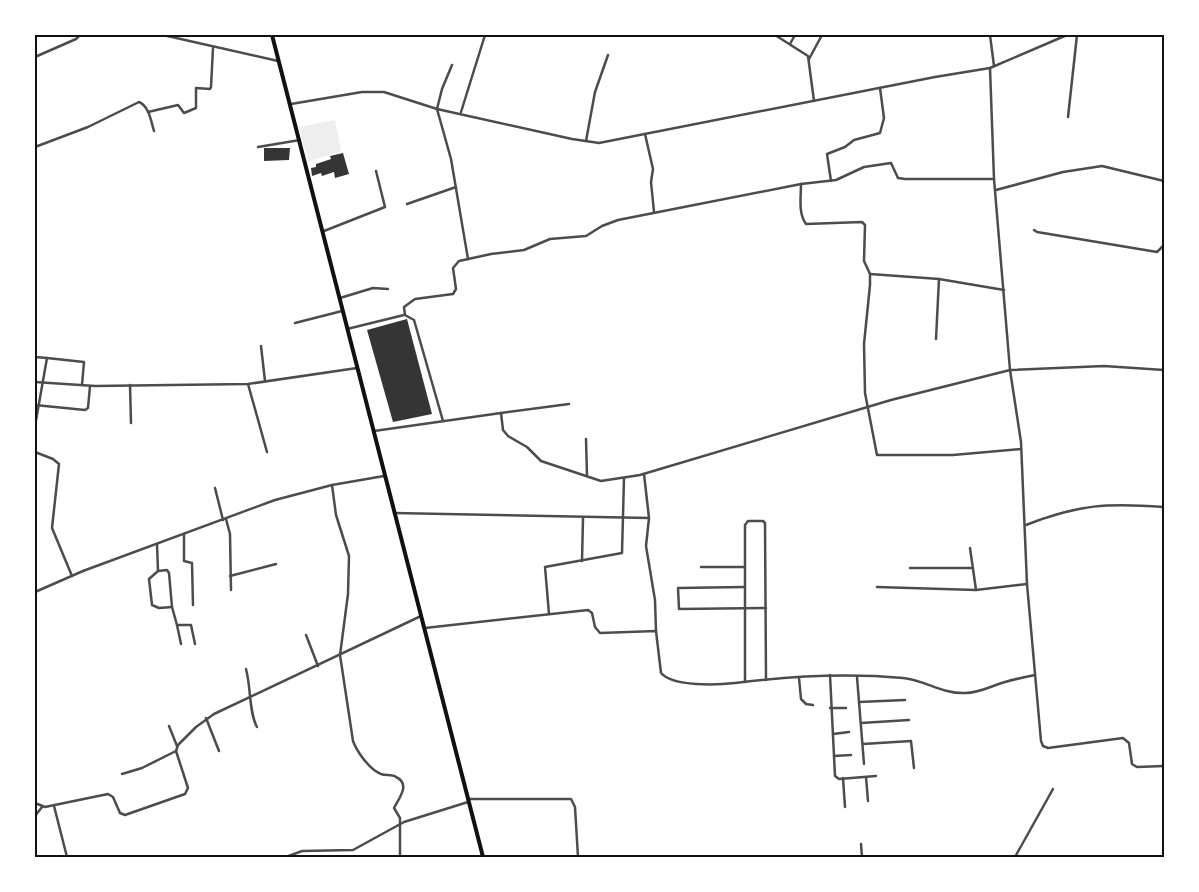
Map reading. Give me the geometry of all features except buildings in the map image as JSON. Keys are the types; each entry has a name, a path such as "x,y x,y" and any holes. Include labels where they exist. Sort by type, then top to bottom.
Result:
{"main road":[{"path":"272,35 324,231 384,476 483,857"}],"street":[{"path":"35,57 76,39 80,35"},
{"path":"163,35 280,62"},
{"path":"460,113 485,35"},
{"path":"775,35 805,53 809,59 814,101"},
{"path":"790,44 795,35"},
{"path":"809,59 822,35"},
{"path":"990,35 994,66"},
{"path":"291,104 350,93 384,92 437,108 599,143 990,68 1067,35"},
{"path":"1068,116 1077,35"},
{"path":"148,112 178,105 184,113 196,108 196,88 210,89 212,87 213,48"},
{"path":"586,141 595,92 608,55"},
{"path":"452,65 442,89 437,108 456,187 468,259"},
{"path":"990,68 994,179 1010,370 1021,449 1026,525 1027,584 1043,746 1048,748 1123,738 1129,743 1132,764 1137,767 1164,766"},
{"path":"831,181 827,154 845,148 854,140 878,134 882,130 884,118 880,88"},
{"path":"35,147 88,127 133,104 142,103 148,112 154,131"},
{"path":"645,134 653,169 651,182 654,212"},
{"path":"258,147 300,140"},
{"path":"405,315 404,307 409,301 455,292 454,265 468,259 491,254 524,250 550,239 586,236 609,222 802,184 831,181 845,178 864,167 890,163 898,178 905,180 994,179"},
{"path":"996,190 1063,172 1102,166 1164,181"},
{"path":"324,231 385,207 376,171"},
{"path":"802,184 801,208 802,218 806,224 864,223 864,261 870,274 864,368 865,392 878,455 953,455 1021,449"},
{"path":"407,204 456,187"},
{"path":"1034,230 1126,248 1157,252 1164,245"},
{"path":"870,274 939,279 1004,290"},
{"path":"936,339 939,279"},
{"path":"340,298 373,288 388,289"},
{"path":"295,323 343,310"},
{"path":"347,329 405,315 414,320 443,422"},
{"path":"261,346 265,381"},
{"path":"35,357 84,362 82,385"},
{"path":"35,426 47,358"},
{"path":"502,413 502,425 508,436 527,447 537,459 601,481 644,474 868,408 1010,370 1104,366 1164,370"},
{"path":"35,382 90,386 248,384 357,368"},
{"path":"248,384 267,452"},
{"path":"130,385 131,423"},
{"path":"35,405 85,410 88,408 90,386"},
{"path":"374,431 569,404"},
{"path":"586,439 587,476"},
{"path":"35,452 53,459 59,464 52,528 72,576"},
{"path":"644,474 649,518 646,546 655,600 656,631 659,641 661,672 665,677 690,683 711,684 830,675 904,678 942,690 964,693 978,692 1004,682 1035,675"},
{"path":"35,592 72,576 275,500 332,485 384,476"},
{"path":"549,614 545,567 622,554 624,478"},
{"path":"332,485 336,515 349,556 348,594 340,655 355,748 379,773 395,776 403,784 403,792 394,808 400,824 400,857"},
{"path":"215,488 230,534 232,590"},
{"path":"1026,525 1067,510 1093,505 1164,507"},
{"path":"394,513 649,518"},
{"path":"582,561 583,517"},
{"path":"745,682 746,522 763,521 765,527 766,680"},
{"path":"184,534 184,561 192,563 193,605"},
{"path":"156,544 158,571"},
{"path":"970,548 976,590"},
{"path":"230,576 276,564"},
{"path":"701,567 745,567"},
{"path":"910,568 973,568"},
{"path":"172,607 159,608 152,604 149,579 158,571 167,570 169,572 172,607 181,644"},
{"path":"876,587 976,590 1027,584"},
{"path":"745,587 678,588 678,609 766,608"},
{"path":"424,628 590,611 595,627 604,634 656,631"},
{"path":"177,746 206,718 421,616"},
{"path":"177,624 191,625 195,644"},
{"path":"306,635 318,666"},
{"path":"246,669 252,696 252,716 257,727"},
{"path":"830,675 830,708 835,776 843,778 876,776"},
{"path":"857,677 864,764"},
{"path":"799,678 802,699 806,704 813,705"},
{"path":"859,702 905,700"},
{"path":"830,708 846,708"},
{"path":"206,718 219,750"},
{"path":"861,723 909,720"},
{"path":"35,803 42,807 54,806 108,794 113,797 120,814 125,815 182,796 187,793 188,788 176,751 177,746 169,726"},
{"path":"832,734 849,732"},
{"path":"862,744 912,741 914,768"},
{"path":"122,774 146,766 176,751"},
{"path":"834,756 851,755"},
{"path":"866,777 868,801"},
{"path":"843,778 844,807"},
{"path":"1015,857 1053,790"},
{"path":"286,857 302,851 353,850 365,846 400,824 468,801 571,799 575,808 578,857"},
{"path":"54,806 67,857"},
{"path":"35,816 42,807"},
{"path":"861,844 862,857"}],"shaded area":[{"path":"335,120 341,151 308,162 299,127"}]}
